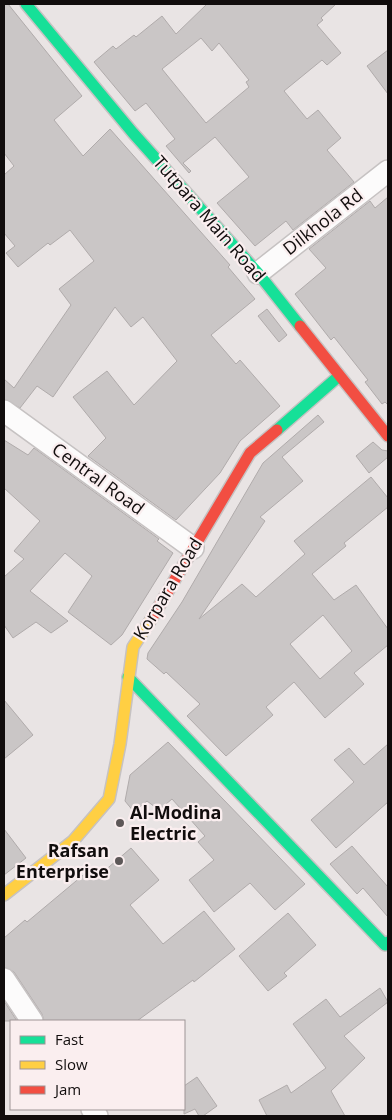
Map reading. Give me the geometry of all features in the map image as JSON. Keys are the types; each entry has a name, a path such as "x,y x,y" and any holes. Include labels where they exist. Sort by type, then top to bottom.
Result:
{"street":[{"name":"Tutpara Main Road","path":"26,4 132,133 258,273 388,436"},
{"name":"Dilkhola Rd","path":"258,273 388,171"},
{"name":"Korpara Road","path":"4,895 73,841 109,800 120,744 132,647 168,594 193,548 250,453 339,376"},
{"name":"Central Road","path":"4,411 193,548"},
{"path":"128,677 385,945 388,942"},
{"path":"4,979 31,1020"}],"building":[{"path":"4,4 8,4 82,96 54,120 83,156 110,129 230,265 228,267 255,299 211,335 236,364 240,360 280,406 240,441 220,473 176,520 88,456 106,438 73,397 107,371 134,405 177,361 143,317 131,327 115,307 53,397 37,386 20,408 4,399 4,379 14,388 71,305 59,289 94,261 70,230 50,245 48,243 18,267 6,253 15,246 4,233 4,175 14,166 4,153"},
{"path":"207,4 336,4 321,18 323,20 317,25 341,53 327,65 322,60 284,91 307,119 318,110 341,138 327,150 354,182 293,230 286,221 255,246 217,203 249,177 215,137 183,163 191,171 189,173 166,146 175,139 146,103 135,111 94,62 113,46 116,49 134,35 136,37 162,16 176,34","holes":["201,38 212,51 219,43 249,80 246,82 249,87 206,123 162,69"]},
{"path":"388,50 388,94 367,66"},
{"path":"388,197 388,405 385,402 382,404 365,382 368,380 334,337 331,340 295,294 326,268 309,249 370,201 375,208"},
{"path":"267,309 287,335 279,342 258,316"},
{"path":"318,415 324,422 282,457 303,481 260,517 265,521 199,619 242,584 256,597 305,554 294,541 371,477 388,498 388,507 344,543 346,546 312,574 334,600 356,585 388,629 388,645 354,673 364,684 325,718 294,682 266,707 273,715 226,756 187,716 200,704 166,672 164,674 147,659 148,653 182,602 263,463","holes":["323,615 352,651 320,679 290,644"]},
{"path":"4,440 28,455 34,448 159,539 157,541 173,553 122,635 111,645 68,612 92,576 65,553 30,591 68,621 51,633 36,622 13,638 4,625 4,577 24,559 14,551 40,521 4,488"},
{"path":"373,442 382,450 388,451 388,457 369,473 356,456"},
{"path":"4,700 33,735 4,759"},
{"path":"168,742 305,884 275,910 250,883 214,912 189,880 214,860 198,842 205,836 172,799 159,810 147,801 134,812 125,801 130,775"},
{"path":"388,744 388,802 336,848 311,820 354,782 334,760 349,748 364,765"},
{"path":"4,829 26,858 4,875"},
{"path":"352,846 388,887 388,917 363,888 357,894 330,864"},
{"path":"131,848 159,880 130,905 163,944 204,911 235,949 194,982 193,980 138,1020 44,1020 42,1014 14,972 4,967 4,938 25,920 27,922 88,871 95,879"},
{"path":"288,913 316,945 284,973 287,976 268,991 239,956"},
{"path":"380,988 388,1002 344,1036 365,1058 331,1091 345,1116 267,1116 259,1100 287,1085 291,1093 326,1068 293,1024 326,999 340,1017"},
{"path":"4,1001 16,1020 4,1021"},
{"path":"197,1077 217,1106 203,1116 199,1116 195,1109 184,1114 185,1085"}],"traffic: fast":[{"path":"26,4 133,133 258,273 300,326"},
{"path":"277,430 339,376"},
{"path":"128,677 385,945 388,942"}],"traffic: slow":[{"path":"4,895 73,841 109,799 120,744 133,647 152,618"}],"traffic: jam":[{"path":"300,326 388,436"},
{"path":"152,618 250,453 277,430"}],"place":[{"name":"Al-Modina Electric","path":"120,823"},
{"name":"Rafsan Enterprise","path":"119,861"}]}
